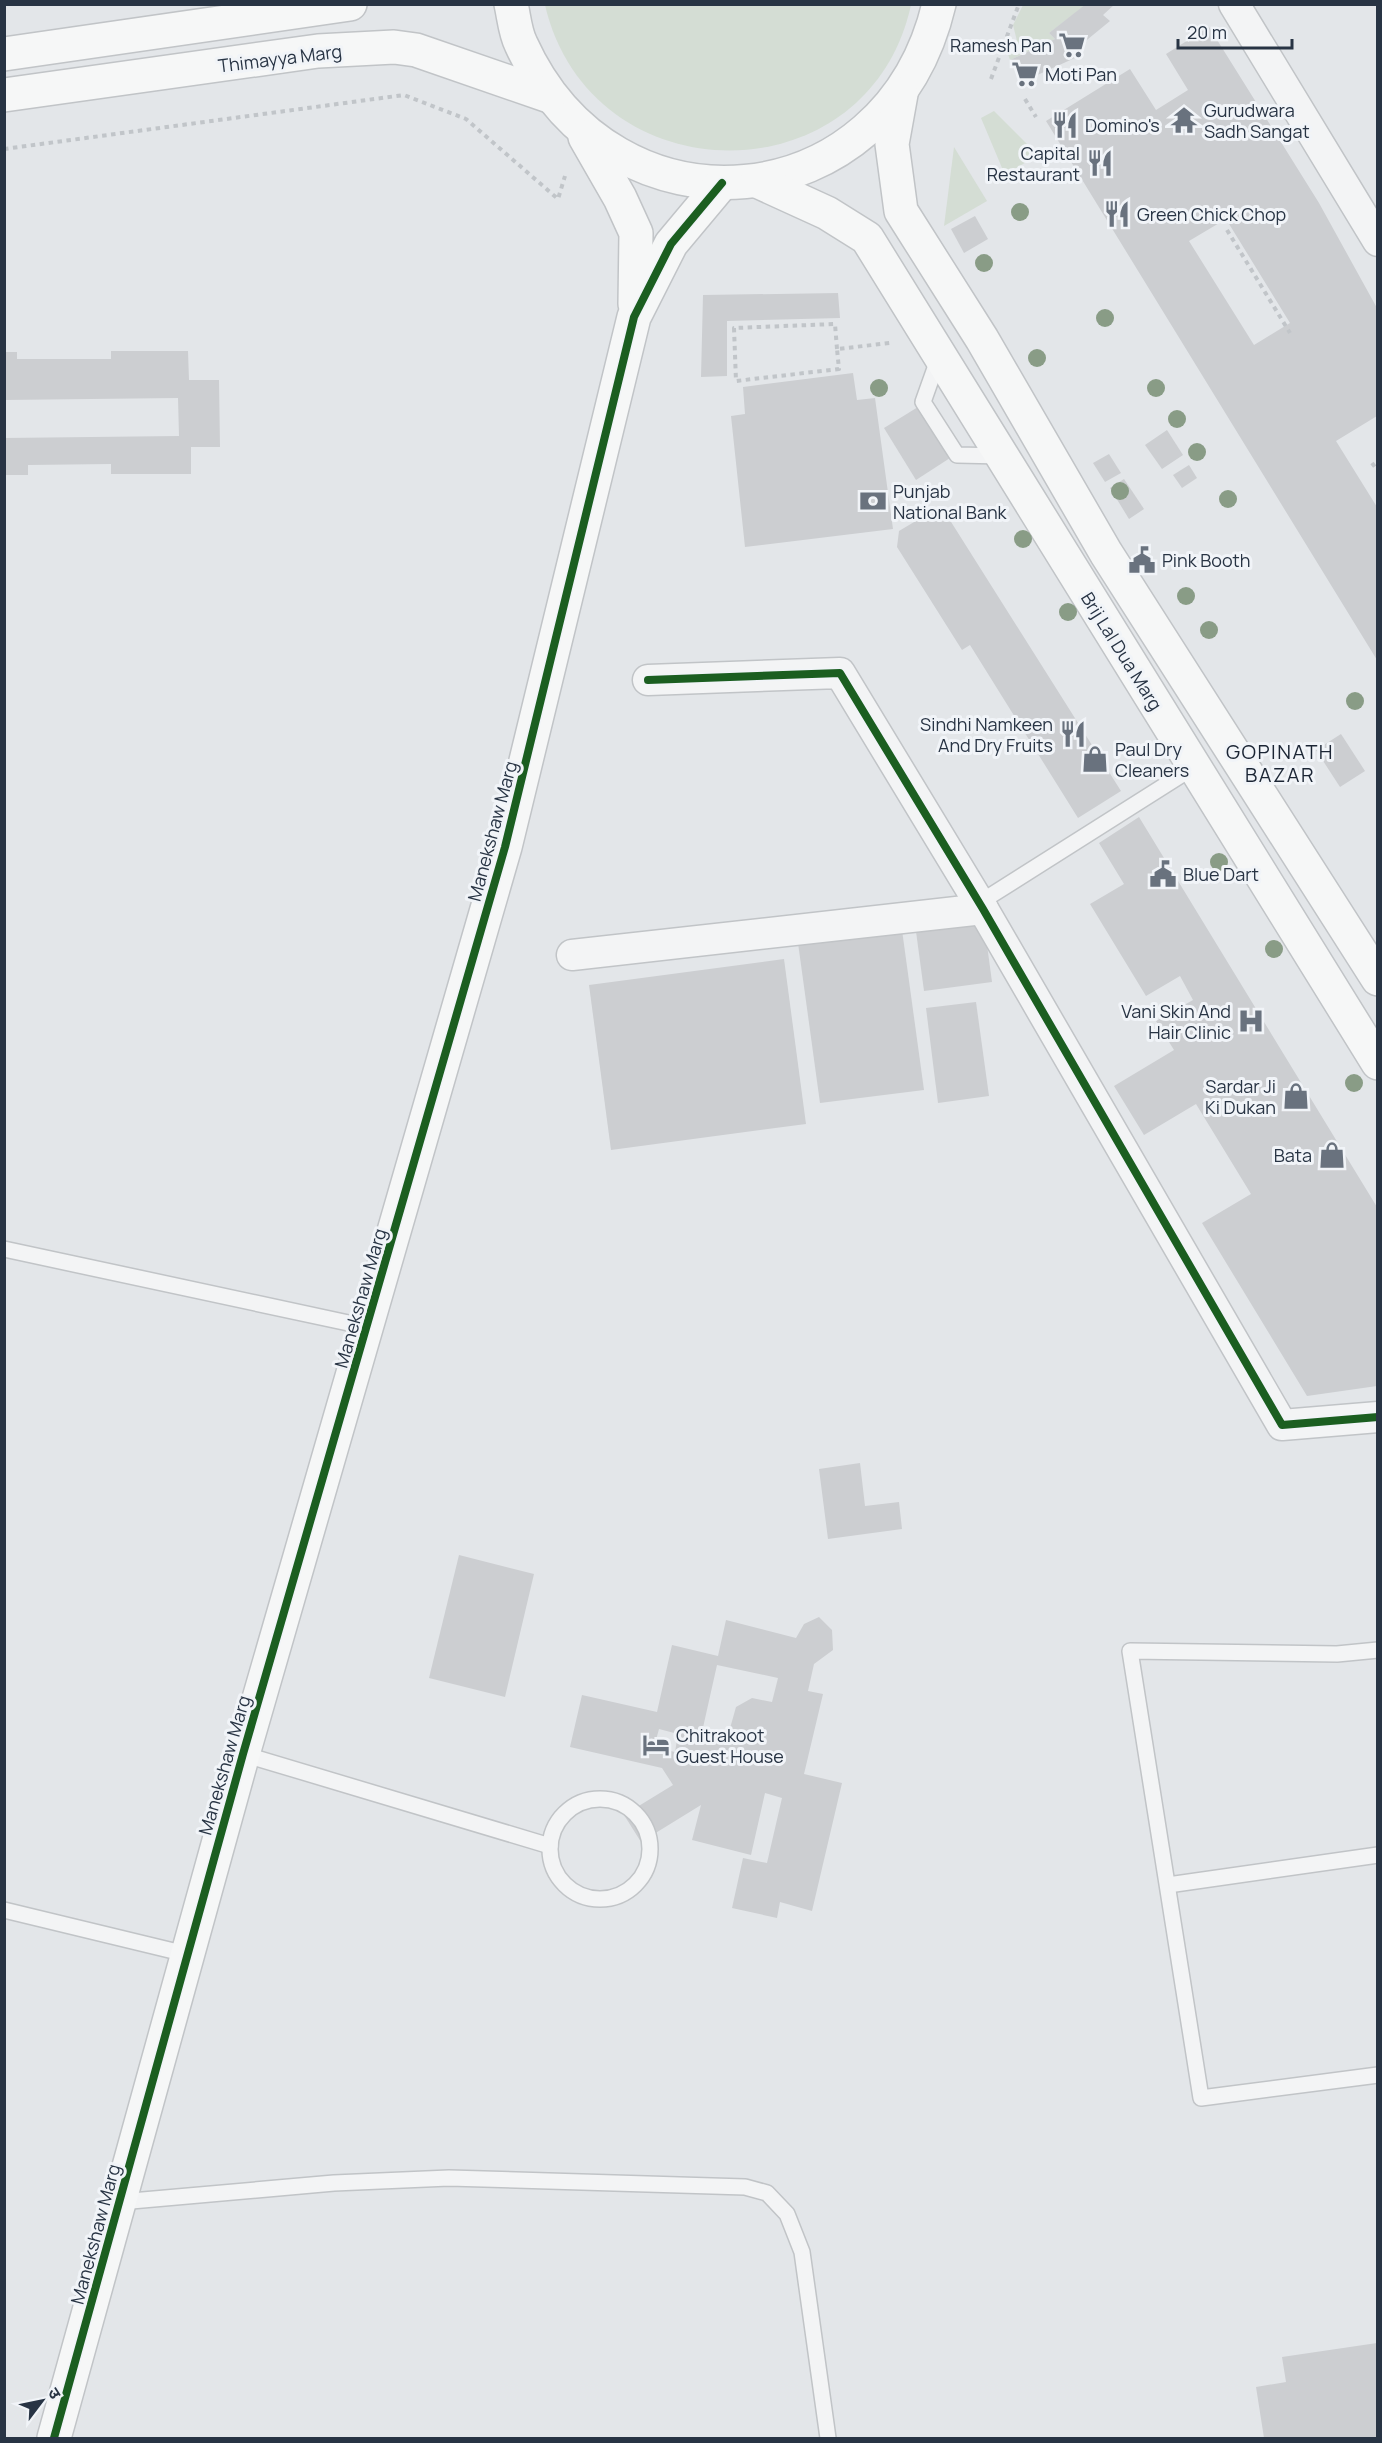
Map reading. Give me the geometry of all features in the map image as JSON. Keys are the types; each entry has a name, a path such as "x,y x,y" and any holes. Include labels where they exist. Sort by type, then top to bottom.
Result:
{"street":[{"path":"4,54 350,4"},
{"path":"511,4 520,42 549,96 580,129 623,158 670,177 722,183 758,181 813,165 862,135 901,94 926,52 939,4"},
{"path":"1234,4 1377,241"},
{"name":"Thimayya Marg","path":"4,95 318,51 394,47 416,50 549,96"},
{"path":"901,94 892,144 902,211 982,339 1106,553 1377,979"},
{"name":"Manekshaw Marg","path":"54,2439 186,1954 505,847 634,317 636,233 620,198 580,129"},
{"name":"Brij Lal Dua Marg","path":"758,181 827,213 867,238 1377,1063"},
{"name":"Manekshaw Marg","path":"634,317 672,244 722,183"},
{"path":"648,680 840,673 981,906 1282,1425 1377,1417"},
{"path":"572,955 981,906"}],"lane":[{"path":"981,906 1194,767"},
{"path":"4,1250 367,1327"},
{"path":"1377,1650 1337,1654 1130,1651 1201,2098 1377,2075"},
{"path":"243,1754 549,1846"},
{"path":"607,1799 629,1808 638,1816 644,1825 650,1848 646,1871 632,1889 621,1895 598,1899 587,1898 567,1887 553,1868 549,1846 552,1833 564,1813 585,1801 607,1799"},
{"path":"1168,1886 1377,1855"},
{"path":"4,1910 186,1954"},
{"path":"120,2202 334,2183 449,2178 745,2187 767,2193 787,2214 802,2252 828,2439"}],"path":[{"path":"991,79 1019,4"},
{"path":"4,149 404,95 466,119 558,199 580,129"},
{"path":"1025,99 1036,117"},
{"path":"1227,230 1290,333"},
{"path":"835,324 837,349 839,369 736,381 734,328 835,324"},
{"path":"837,349 934,347"},
{"path":"1372,463 1377,471"}],"shaded area":[{"path":"545,4 911,5 885,69 842,114 788,142 729,150 669,141 615,114 572,68"},
{"path":"1023,5 1086,5 1049,33 1055,39 1010,60 1005,45 1017,41 1013,25"},
{"path":"994,111 1038,155 1005,175 981,118"},
{"path":"954,147 987,201 944,226"}],"building":[{"path":"1086,4 1115,4 1103,15 1110,21 1071,53 1077,57 1022,82 1010,60 1055,39 1049,33"},
{"path":"1209,27 1319,203 1377,308 1377,416 1336,441 1377,507 1377,660 1046,121 1130,69 1156,110 1188,90 1166,54","holes":["1226,219 1290,323 1254,345 1189,241"]},
{"path":"975,216 988,239 964,253 951,229"},
{"path":"838,293 840,318 727,321 727,376 701,377 703,295"},
{"path":"111,351 188,351 189,380 219,380 220,447 191,447 191,474 111,474 111,464 28,465 28,475 4,475 4,438 179,436 178,398 4,400 4,352 17,352 17,359 111,359"},
{"path":"853,373 857,400 875,398 893,529 745,547 731,416 745,414 743,387"},
{"path":"918,407 950,458 916,480 884,428"},
{"path":"1167,430 1183,455 1162,469 1145,445"},
{"path":"1109,454 1121,473 1105,482 1093,463"},
{"path":"1189,465 1197,478 1182,488 1173,475"},
{"path":"1124,479 1144,509 1129,519 1110,488"},
{"path":"941,506 1121,791 1078,818 970,645 962,650 897,547 899,531"},
{"path":"1341,734 1365,771 1340,787 1316,750"},
{"path":"1139,817 1377,1207 1377,1386 1307,1396 1202,1223 1251,1194 1196,1104 1144,1135 1114,1086 1174,1050 1156,1021 1193,1000 1180,976 1146,996 1090,904 1124,884 1099,843"},
{"path":"983,915 992,982 924,991 915,924"},
{"path":"902,930 924,1090 820,1103 798,943"},
{"path":"784,959 806,1124 611,1150 589,985"},
{"path":"976,1002 989,1096 938,1103 926,1008"},
{"path":"860,1463 865,1506 899,1502 902,1529 828,1539 819,1469"},
{"path":"459,1555 534,1574 505,1697 429,1678"},
{"path":"819,1617 832,1630 833,1650 814,1664 808,1691 823,1694 804,1774 842,1783 812,1911 780,1902 777,1918 732,1908 743,1858 767,1863 782,1798 765,1793 751,1855 692,1840 701,1805 641,1842 624,1815 673,1785 662,1768 570,1747 582,1695 657,1712 672,1645 718,1656 726,1620 796,1638 804,1624","holes":["717,1665 778,1678 772,1702 752,1698 736,1707 727,1739 702,1732","659,1729 678,1734 675,1752 654,1747"]},
{"path":"1377,2343 1377,2438 1264,2438 1256,2387 1286,2382 1282,2357"}],"cycle path":[{"path":"54,2438 243,1754 505,847 634,317 671,244 722,183"},
{"path":"648,680 840,673 983,909 1282,1425 1378,1417"}],"place":[{"name":"Ramesh Pan","path":"1072,45"},
{"name":"Moti Pan","path":"1025,74"},
{"name":"Gurudwara Sadh Sangat","path":"1184,120"},
{"name":"Domino's","path":"1065,125"},
{"name":"Capital Restaurant","path":"1100,163"},
{"name":"Green Chick Chop","path":"1117,214"},
{"name":"Punjab National Bank","path":"873,501"},
{"name":"Pink Booth","path":"1142,560"},
{"name":"Sindhi Namkeen And Dry Fruits","path":"1073,734"},
{"name":"Paul Dry Cleaners","path":"1095,759"},
{"name":"Blue Dart","path":"1163,874"},
{"name":"Vani Skin And Hair Clinic","path":"1251,1021"},
{"name":"Sardar Ji Ki Dukan","path":"1296,1096"},
{"name":"Bata","path":"1332,1155"},
{"name":"Chitrakoot Guest House","path":"656,1745"}],"district":[{"name":"GOPINATH BAZAR","path":"1280,762"}]}
